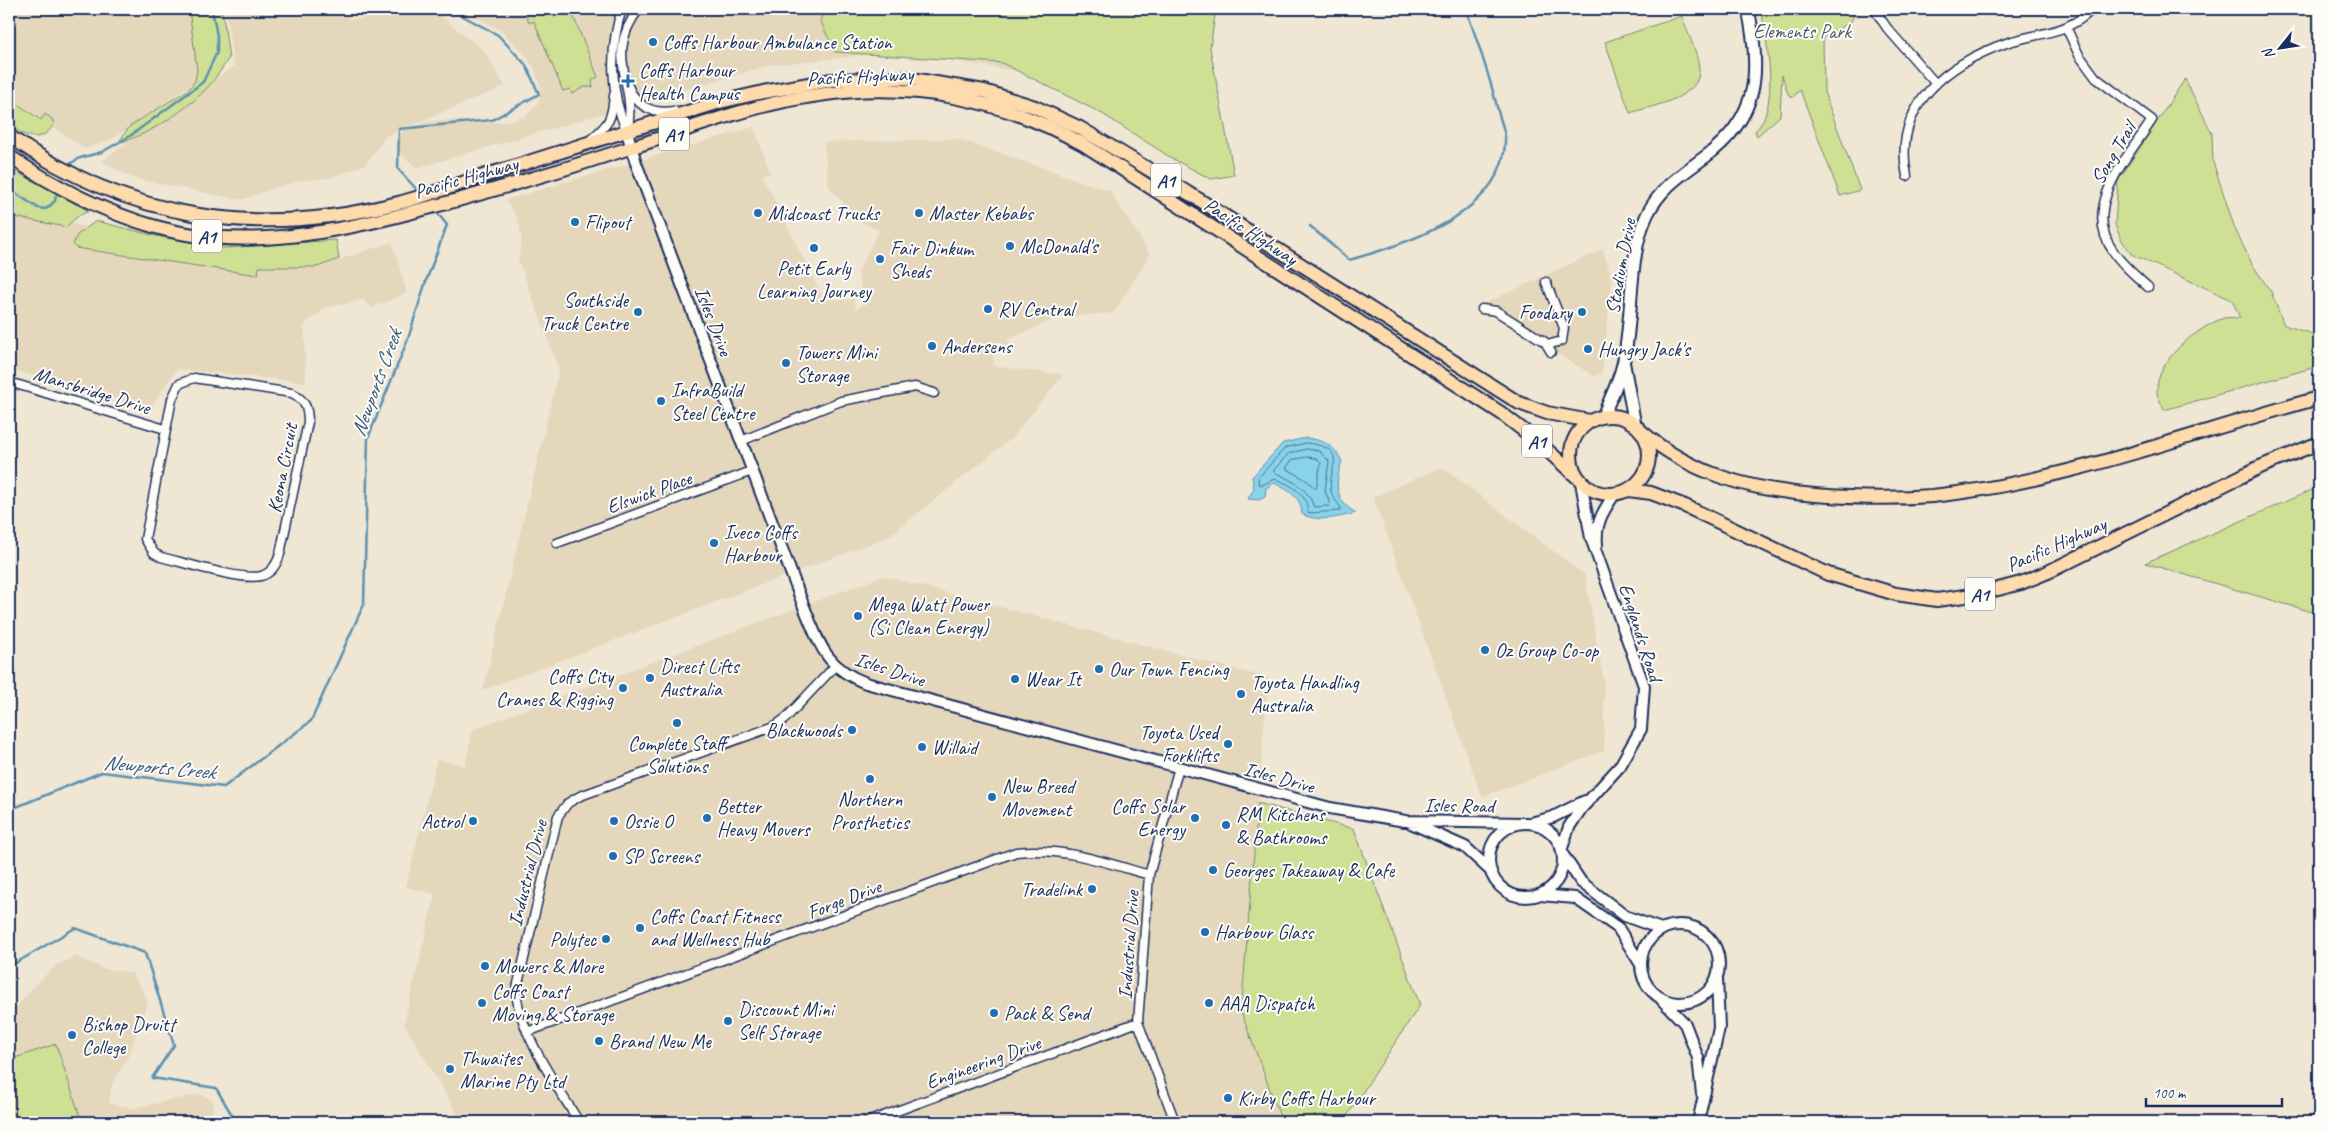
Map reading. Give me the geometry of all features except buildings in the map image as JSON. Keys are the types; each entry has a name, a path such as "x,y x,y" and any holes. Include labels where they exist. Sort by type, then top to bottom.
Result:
{"highway":[{"name":"Pacific Highway","path":"9,136 52,164 91,184 133,201 196,215 258,220 326,216 412,199 701,108 786,88 832,80 881,78 936,81 984,91 1035,107 1080,128 1198,199 1519,402 1547,413 1590,421"},
{"name":"Pacific Highway","path":"9,156 36,174 106,208 155,227 207,236 260,238 325,232 444,204 768,105 840,92 887,90 930,92 979,101 1050,127 1083,144 1501,413 1536,440 1579,480"},
{"path":"1603,416 1616,416 1638,428 1660,448 1679,458 1720,477 1760,489 1843,497 1906,497 1957,492 2037,477 2319,398"},
{"name":"A1","path":"1603,416 1590,421 1579,430 1573,442 1570,455 1572,468 1579,480 1589,489 1601,494 1614,495 1629,490 1640,482 1647,470 1650,457 1648,443 1638,428"},
{"name":"Pacific Highway","path":"1629,490 1651,493 1685,506 1828,574 1896,594 1937,600 1979,594 2021,583 2048,572 2260,467 2319,442"}],"main road":[{"name":"Stadium Drive","path":"1603,416 1623,363 1638,249 1646,217 1666,186 1729,136 1747,108 1754,86 1756,64 1748,9"},
{"name":"Stadium Drive","path":"1623,363 1638,428"}],"street":[{"path":"586,144 611,118 614,83 613,42 622,9"},
{"path":"627,132 631,119 624,77 622,44 629,24 639,9"},
{"path":"1874,9 1887,28 1936,84"},
{"path":"1907,176 1903,157 1906,129 1915,109 1936,84 1961,66 1994,48 2030,36 2067,28 2092,9"},
{"name":"Song Trail","path":"2067,28 2079,55 2096,78 2152,120 2112,181 2104,200 2102,219 2106,238 2112,250 2148,287"},
{"path":"624,77 636,100 648,110 666,112 701,108"},
{"path":"614,83 620,113 627,132"},
{"name":"Isles Drive","path":"627,132 631,148 752,471 818,639 835,666 850,677 866,683 1330,808 1405,821"},
{"path":"1482,309 1496,311 1545,342 1549,349 1562,341 1564,328 1546,282"},
{"name":"Keona Circuit","path":"194,378 281,390 302,398 308,409 308,422 280,554 272,569 263,576 243,576 161,557 147,545 145,533 165,429 174,392 179,384 194,378"},
{"name":"Mansbridge Drive","path":"9,382 165,429"},
{"path":"741,441 841,401 916,388 934,393"},
{"name":"Elswick Place","path":"558,543 752,471"},
{"name":"Englands Road","path":"1539,895 1557,882 1562,869 1562,852 1569,827 1620,766 1641,729 1644,686 1588,527 1579,480"},
{"path":"1598,555 1597,527 1600,515 1614,495"},
{"name":"Industrial Drive","path":"579,1122 526,1032 518,1008 516,992 553,834 562,809 580,796 775,726 786,718 835,666"},
{"name":"Industrial Drive","path":"1175,1122 1138,1022 1150,875 1179,767"},
{"name":"Englands Road","path":"1491,871 1490,856 1494,842 1509,827 1527,824 1564,812 1594,795"},
{"name":"Isles Road","path":"1405,821 1527,824"},
{"name":"Isles Road","path":"1405,821 1465,848 1491,871"},
{"path":"1527,824 1550,832 1581,882 1625,916 1661,929"},
{"name":"Forge Drive","path":"526,1032 1016,852 1044,850 1086,857 1150,875"},
{"path":"1491,871 1498,884 1510,894 1524,898 1539,895 1575,898 1618,928 1640,963 1646,984 1685,1024 1698,1058 1703,1105"},
{"path":"1640,963 1646,943 1661,929 1682,924 1696,928 1708,936 1718,955 1719,1028 1698,1122"},
{"path":"1662,999 1676,1003 1691,1002 1705,994 1717,976"},
{"name":"Engineering Drive","path":"866,1122 1138,1022"}],"shaded area":[{"path":"9,9 195,9 200,79 114,138 85,149 9,97"},
{"path":"225,9 345,9 349,19 438,14 483,50 505,86 386,136 366,164 331,178 302,180 241,200 132,178 102,161 234,66"},
{"name":"Coffs Harbour Health Campus","path":"461,9 1193,9 1030,73 895,52 770,65 417,168 402,155 395,142 405,129 432,121 452,120 473,124 512,121 524,117 538,104 541,89 535,69 525,54 500,30"},
{"path":"754,127 770,172 762,175 824,300 854,299 856,310 865,303 858,272 879,230 862,223 829,187 824,142 959,139 1110,191 1150,254 1114,313 1059,317 1007,340 1012,343 993,353 994,366 1063,375 1012,438 888,537 483,690 559,369 518,260 522,239 518,219 505,200"},
{"path":"9,201 177,260 317,267 392,242 407,293 372,308 363,300 325,308 304,325 306,382 177,369 150,408 9,369"},
{"path":"1603,249 1612,279 1602,373 1594,376 1494,316 1481,305"},
{"path":"1442,467 1585,575 1604,683 1604,751 1482,797 1373,497"},
{"path":"883,576 1268,678 1241,1012 1282,1122 462,1122 404,1024 435,894 406,887 437,759 465,766 473,729"},
{"name":"Bishop Druitt College","path":"77,956 104,969 132,973 148,1001 128,1057 112,1084 109,1103 133,1108 200,1094 213,1100 212,1122 9,1122 9,1012 57,965"}],"green space":[{"path":"189,9 222,9 229,58 209,85 188,105 156,127 122,142 120,140 130,126 188,90 195,81 197,70"},
{"path":"523,9 581,9 572,13 598,77 592,80 593,87 584,87 572,94 570,89 563,91 534,21 529,23"},
{"path":"826,9 1216,9 1210,48 1234,175 1211,179 1173,159 1101,113 1002,63 835,52 820,20"},
{"name":"Elements Park","path":"1761,9 1863,9 1855,12 1851,22 1823,37 1824,92 1860,190 1840,196 1800,90 1792,98 1788,94 1782,75 1780,116 1757,136 1755,131 1763,121 1768,107 1770,90 1766,37"},
{"path":"1682,16 1697,56 1698,78 1693,87 1684,94 1662,104 1630,113 1605,42"},
{"path":"2185,79 2212,133 2213,162 2235,229 2252,264 2271,292 2284,325 2319,336 2319,366 2164,410 2157,394 2158,380 2170,357 2191,337 2214,322 2224,318 2240,318 2232,300 2131,254 2121,239 2115,225 2118,181"},
{"path":"9,98 41,120 45,114 52,119 54,124 49,131 38,137 21,132 9,124"},
{"path":"9,168 89,211 78,216 66,227 14,217 9,209"},
{"path":"96,221 156,236 226,248 336,240 339,259 317,267 259,267 258,275 76,248 73,244 77,235"},
{"path":"2319,487 2319,614 2145,563"},
{"path":"1258,803 1354,829 1420,1005 1343,1122 1282,1122 1241,1012"},
{"path":"56,1044 82,1122 9,1122 9,1060"}],"water":[{"path":"1306,438 1328,444 1336,451 1342,462 1337,484 1338,491 1344,503 1356,513 1321,519 1308,517 1302,514 1297,498 1274,483 1266,488 1265,497 1259,500 1248,499 1254,488 1252,477 1283,443"}],"waterway":[{"path":"71,163 80,158 102,152 130,136 203,82 217,52 217,36 212,9"},
{"name":"Newports Creek","path":"420,193 398,169 399,129 492,120 539,94 526,65 498,35 450,9"},
{"path":"1310,226 1349,260 1398,245 1450,221 1472,205 1490,186 1502,163 1505,137 1488,72 1466,9"},
{"path":"9,189 38,208 46,209 55,201 56,196"},
{"name":"Newports Creek","path":"9,810 102,772 224,787 311,721 364,604 368,438 408,339 425,284 447,225 435,210"},
{"name":"Newports Creek","path":"9,967 75,928 145,953 174,1045 152,1078 216,1088 236,1122"}],"place":[{"name":"Coffs Harbour Ambulance Station","path":"653,42"},
{"name":"Coffs Harbour Health Campus","path":"628,81"},
{"name":"Midcoast Trucks","path":"758,213"},
{"name":"Master Kebabs","path":"919,213"},
{"name":"Flipout","path":"575,222"},
{"name":"McDonald's","path":"1010,246"},
{"name":"Petit Early Learning Journey","path":"814,248"},
{"name":"Fair Dinkum Sheds","path":"880,259"},
{"name":"RV Central","path":"988,309"},
{"name":"Southside Truck Centre","path":"638,312"},
{"name":"Foodary","path":"1582,312"},
{"name":"Andersens","path":"932,346"},
{"name":"Hungry Jack's","path":"1588,349"},
{"name":"Towers Mini Storage","path":"786,363"},
{"name":"InfraBuild Steel Centre","path":"661,401"},
{"name":"Iveco Coffs Harbour","path":"714,543"},
{"name":"Mega Watt Power (Si Clean Energy)","path":"858,616"},
{"name":"Oz Group Co-op","path":"1485,650"},
{"name":"Our Town Fencing","path":"1099,669"},
{"name":"Direct Lifts Australia","path":"650,678"},
{"name":"Wear It","path":"1015,679"},
{"name":"Coffs City Cranes & Rigging","path":"623,688"},
{"name":"Toyota Handling Australia","path":"1241,694"},
{"name":"Complete Staff Solutions","path":"677,723"},
{"name":"Blackwoods","path":"852,730"},
{"name":"Toyota Used Forklifts","path":"1228,744"},
{"name":"Willaid","path":"922,747"},
{"name":"Northern Prosthetics","path":"870,779"},
{"name":"New Breed Movement","path":"992,797"},
{"name":"Better Heavy Movers","path":"707,818"},
{"name":"Coffs Solar Energy","path":"1195,818"},
{"name":"Actrol","path":"473,821"},
{"name":"Ossie O","path":"614,821"},
{"name":"RM Kitchens & Bathrooms","path":"1226,825"},
{"name":"SP Screens","path":"613,856"},
{"name":"Georges Takeaway & Cafe","path":"1213,870"},
{"name":"Tradelink","path":"1092,889"},
{"name":"Coffs Coast Fitness and Wellness Hub","path":"640,928"},
{"name":"Harbour Glass","path":"1205,932"},
{"name":"Polytec","path":"606,939"},
{"name":"Mowers & More","path":"485,966"},
{"name":"Coffs Coast Moving & Storage","path":"482,1003"},
{"name":"AAA Dispatch","path":"1209,1003"},
{"name":"Pack & Send","path":"994,1013"},
{"name":"Discount Mini Self Storage","path":"728,1021"},
{"name":"Bishop Druitt College","path":"72,1035"},
{"name":"Brand New Me","path":"599,1041"},
{"name":"Thwaites Marine Pty Ltd","path":"450,1069"},
{"name":"Kirby Coffs Harbour","path":"1228,1098"}]}
